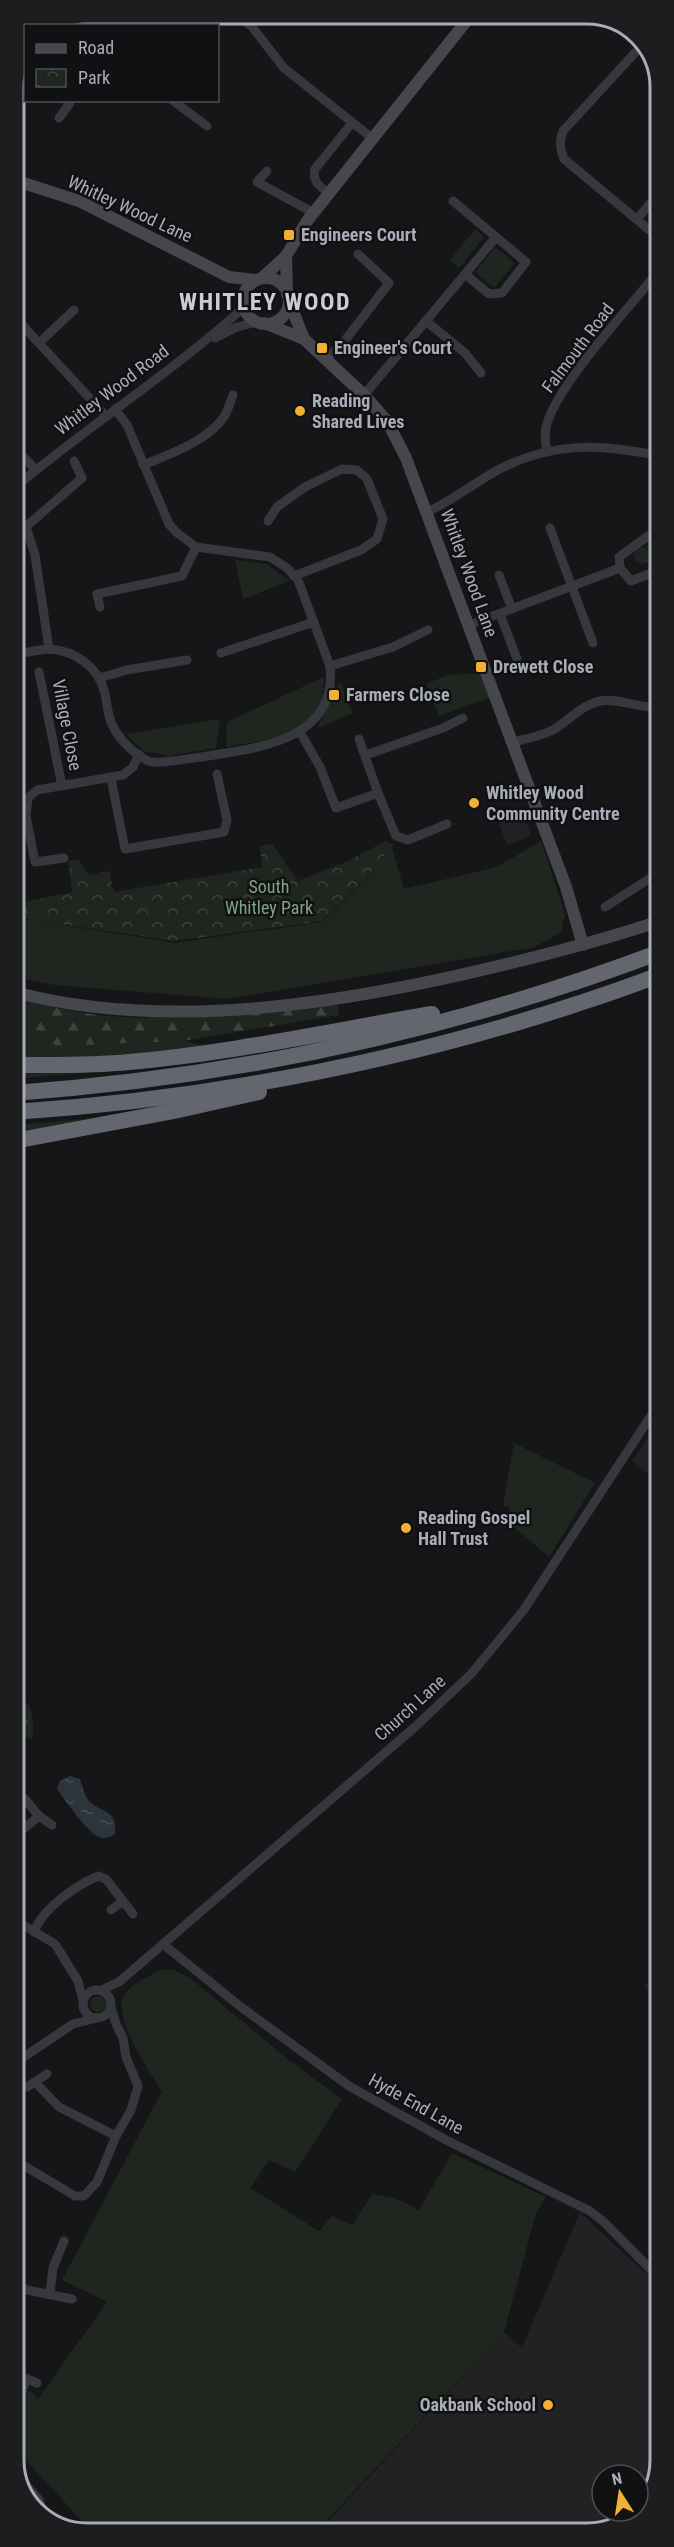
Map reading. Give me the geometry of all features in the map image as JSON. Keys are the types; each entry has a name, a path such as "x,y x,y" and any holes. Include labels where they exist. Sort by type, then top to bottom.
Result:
{"highway":[{"path":"24,1092 178,1076 270,1061 383,1037 522,999 650,955"},
{"path":"24,1111 194,1092 273,1081 329,1070 408,1052 538,1016 650,978"},
{"path":"24,1065 128,1062 281,1043 522,999"},
{"path":"24,1139 239,1098 329,1070"}],"street":[{"path":"248,24 284,68 372,138"},
{"path":"286,256 288,298 286,313 278,321 260,322 247,314 244,307 243,294 247,286 286,256 314,213 464,24"},
{"path":"638,50 563,130 560,149 564,159 650,230"},
{"path":"59,118 68,102"},
{"path":"175,102 207,126"},
{"path":"329,194 316,183 313,176 315,169 352,123"},
{"path":"267,171 258,182 314,213"},
{"name":"Whitley Wood Lane","path":"24,183 79,201 229,277 259,279"},
{"path":"453,201 526,262 502,294 489,294 465,274"},
{"path":"637,219 650,204"},
{"path":"364,395 496,237"},
{"path":"325,359 343,343 389,283 358,254"},
{"name":"Whitley Wood Lane","path":"229,277 243,294"},
{"path":"259,279 280,283 288,298"},
{"name":"Falmouth Road","path":"547,452 546,429 554,406 579,370 650,281"},
{"name":"Whitley Wood Lane","path":"288,298 304,339"},
{"name":"Whitley Wood Road","path":"24,480 204,344 244,307"},
{"path":"39,343 74,310"},
{"path":"426,321 465,353 481,373"},
{"name":"Whitley Wood Lane","path":"260,322 304,339 364,395 387,421 406,458 427,512 566,887 583,945"},
{"name":"Whitley Wood Road","path":"204,344 237,327 260,322"},
{"path":"24,327 106,416"},
{"path":"143,465 182,449 212,430 224,416 233,395"},
{"path":"24,653 49,649 71,654 88,663 104,689 110,720 116,733 129,747 149,762 182,760 283,741 300,732 315,719 323,705 331,679 330,666 314,621 294,576 287,568 270,557 196,547 183,539 169,524 127,425 115,409"},
{"path":"427,512 497,471 547,452 572,447 606,446 650,454"},
{"path":"24,457 36,470"},
{"path":"49,649 35,555 26,527 82,478 74,461"},
{"path":"268,521 277,507 292,495 342,469 357,470 367,479 383,519 377,539 361,550 294,576"},
{"path":"550,528 593,644"},
{"path":"650,535 619,556 620,568 631,581 650,574"},
{"path":"100,607 97,594 182,576 196,547"},
{"path":"469,625 620,568"},
{"path":"499,575 512,609"},
{"path":"500,614 517,659"},
{"path":"221,653 314,621"},
{"path":"330,666 393,647 428,630"},
{"path":"99,678 126,670 187,660"},
{"name":"Village Close","path":"39,672 62,786"},
{"path":"513,742 552,731 573,715 599,701 617,700 650,708"},
{"path":"366,755 443,728 463,718"},
{"path":"300,732 320,767 336,808 378,793"},
{"path":"359,739 396,836 408,840 447,824"},
{"path":"64,858 35,862 26,816 28,798 37,790 123,776 133,767 139,754"},
{"path":"111,778 125,849 224,832 227,820 217,774"},
{"path":"605,907 650,879"},
{"path":"24,994 108,1008 178,1010 262,1006 360,994 436,980 583,945 650,924"},
{"name":"Church Lane","path":"98,1990 119,1982 415,1727 471,1674 523,1611 650,1417"},
{"path":"24,1798 39,1816 52,1825"},
{"path":"24,1828 39,1816"},
{"path":"34,1932 41,1917 49,1908 98,1876 106,1879 133,1914"},
{"path":"111,1910 123,1901"},
{"path":"24,1926 55,1944 78,1981 89,2015 116,2024"},
{"name":"Hyde End Lane","path":"163,1944 241,2007 349,2086 446,2140 590,2211 650,2269"},
{"path":"24,2166 75,2196 84,2196 97,2182 116,2136 131,2110 138,2086 126,2057 111,2003 98,1990 78,1981"},
{"name":"Church Lane","path":"111,2003 119,1982"},
{"path":"73,2024 84,2005 87,1994 98,1990"},
{"path":"24,2057 73,2024 100,2017 111,2003"},
{"path":"47,2074 32,2085 59,2107 116,2136"},
{"path":"50,2293 53,2268 64,2241"},
{"path":"24,2289 72,2299"},
{"path":"24,2378 37,2383"},
{"path":"24,2386 27,2379"}],"shaded area":[{"path":"523,812 531,836 507,845 498,821"},
{"path":"650,1435 650,1476 632,1461"},
{"name":"Oakbank School","path":"580,2212 650,2276 650,2463 590,2463 590,2523 326,2523 504,2332 522,2348"}],"green space":[{"path":"475,229 484,237 459,268 450,260"},
{"path":"495,247 515,263 494,288 475,272"},
{"path":"642,548 648,550 650,556 648,562 642,564 636,562 634,556 636,550"},
{"path":"235,560 267,564 289,581 243,599"},
{"path":"483,673 491,697 439,716 426,684 448,675"},
{"path":"324,677 319,706 301,725 265,740 226,747 227,722"},
{"path":"340,682 353,713 318,728 318,727"},
{"path":"220,719 216,748 168,756 144,751 126,734"},
{"name":"South Whitley Park","path":"386,841 393,845 367,877 322,921 174,941 24,918 24,902 72,892 68,861 79,860 88,875 109,871 114,892 262,867 260,846 272,844 298,881 348,861"},
{"path":"541,841 565,914 561,932 535,947 227,999 55,985 24,979 24,919 174,943 322,922 368,877 391,844 404,889 497,867"},
{"path":"24,1001 76,1012 147,1018 179,1018 338,1004 339,1015 183,1041 57,1046 37,1035"},
{"path":"24,1005 32,1018 37,1035 57,1046 183,1041 209,1046 120,1056 24,1059"},
{"path":"115,1070 24,1078 24,1072"},
{"path":"109,1117 24,1131 24,1124"},
{"path":"514,1443 595,1483 549,1557 509,1523 510,1507 503,1506"},
{"path":"24,1701 33,1718 32,1739 24,1737"},
{"path":"162,1970 174,1970 190,1978 290,2061 342,2099 295,2172 269,2160 250,2188 319,2231 332,2216 352,2225 372,2194 395,2198 419,2210 452,2153 546,2197 536,2213 504,2332 324,2523 84,2523 24,2458 24,2389 34,2393 38,2399 107,2302 62,2280 162,2091 127,2030 121,2004 124,1995 136,1983"},
{"path":"650,1982 650,1995 645,1986"},
{"path":"98,1996 104,1998 106,2004 104,2010 98,2012 92,2010 90,2004 92,1998"}],"water":[{"path":"70,1776 80,1779 90,1802 112,1816 115,1834 104,1838 97,1836 76,1814 57,1789 60,1781"}],"place":[{"name":"Engineers Court","path":"289,235"},
{"name":"Engineer's Court","path":"322,348"},
{"name":"Reading Shared Lives","path":"300,411"},
{"name":"Drewett Close","path":"481,667"},
{"name":"Farmers Close","path":"334,695"},
{"name":"Whitley Wood Community Centre","path":"474,803"},
{"name":"Reading Gospel Hall Trust","path":"406,1528"},
{"name":"Oakbank School","path":"548,2405"}],"district":[{"name":"WHITLEY WOOD","path":"265,302"}]}
